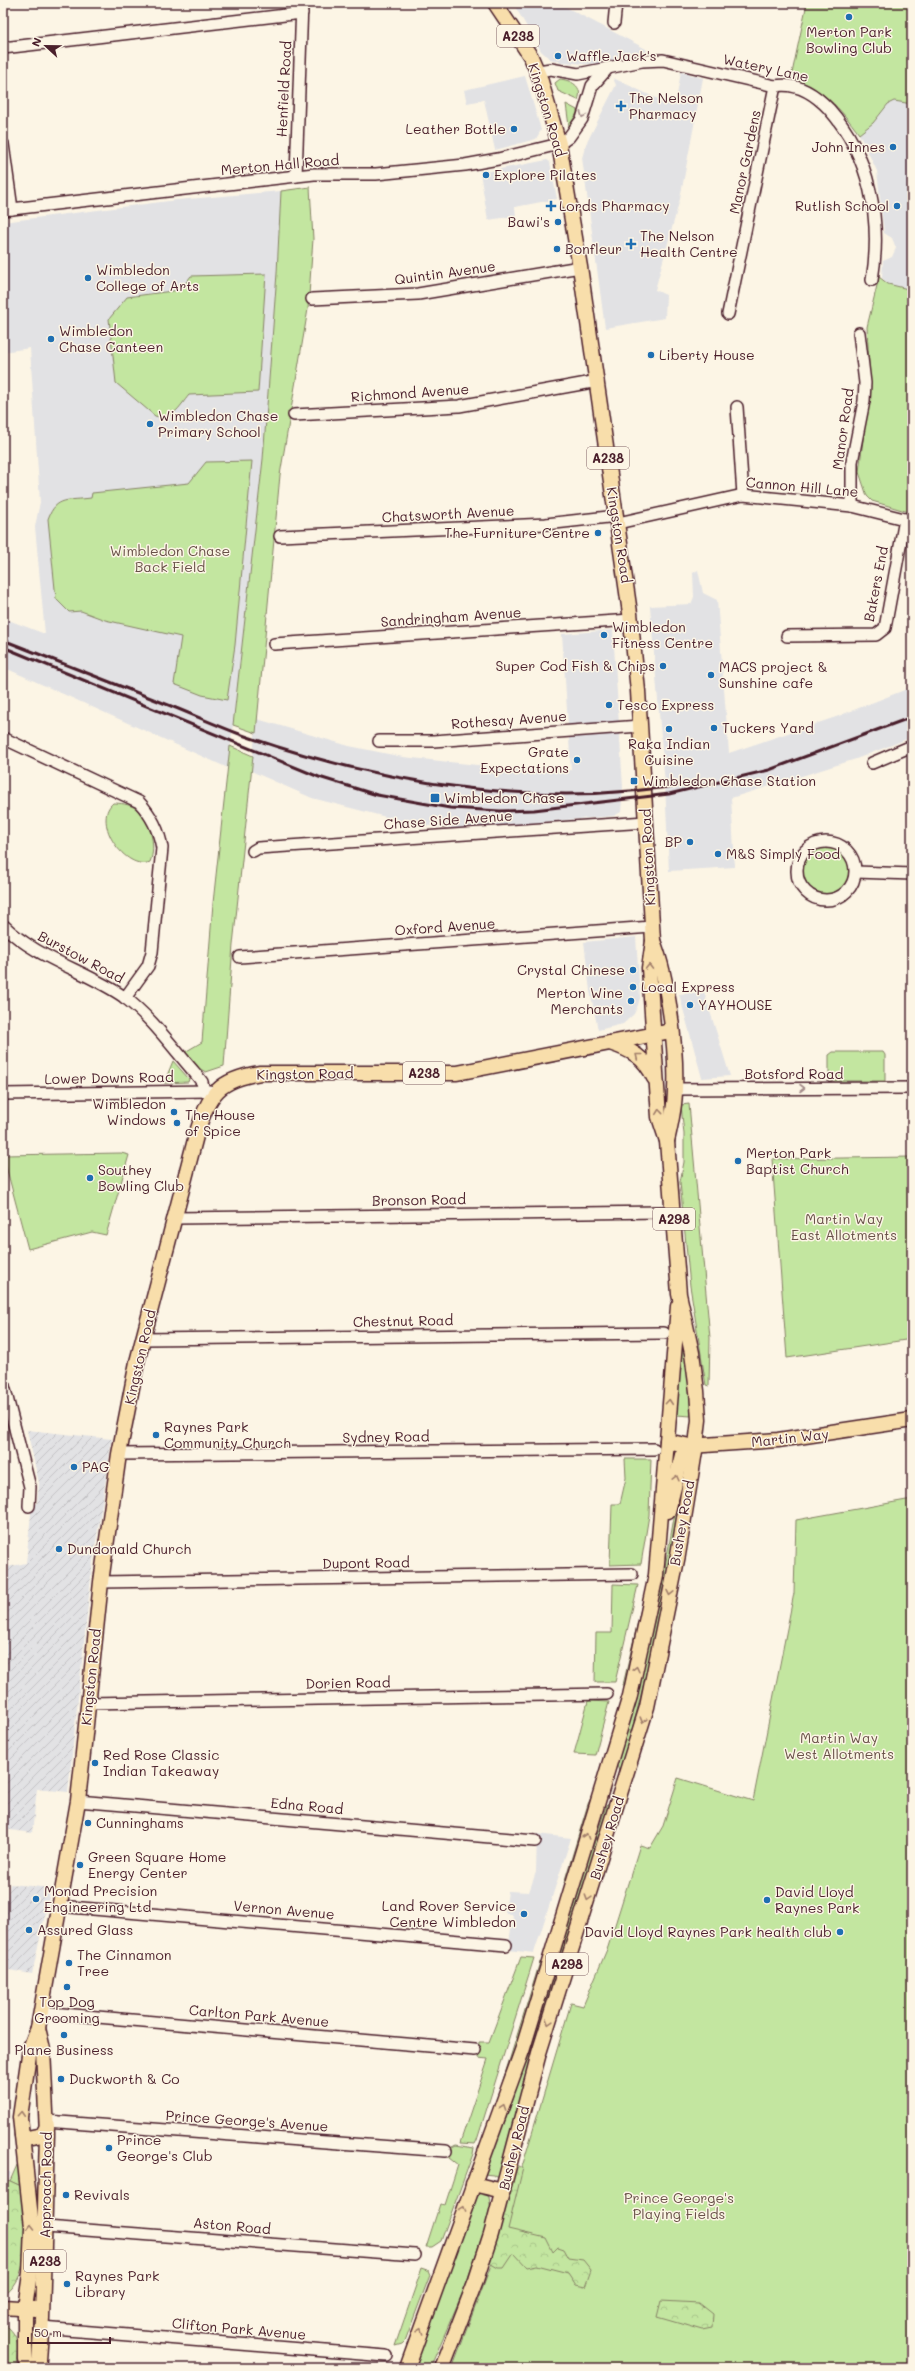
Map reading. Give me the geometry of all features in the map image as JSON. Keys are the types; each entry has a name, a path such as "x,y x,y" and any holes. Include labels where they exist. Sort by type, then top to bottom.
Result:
{"main road":[{"name":"Kingston Road","path":"495,3 520,38 538,72 559,144 598,381 631,620 646,822 652,934 649,968 655,1034"},
{"name":"Kingston Road","path":"22,2135 20,2117 30,2048 38,2028 78,1801 101,1582 119,1454 143,1339 209,1091 237,1078 260,1073 457,1073 671,1031 662,965 652,934"},
{"name":"Bushey Road","path":"666,1141 675,1089 671,1031"},
{"name":"Bushey Road","path":"442,2368 476,2280 503,2191 539,2053 647,1707 678,1555 693,1446 699,1420 692,1353 680,1294 666,1141 659,1116 656,1082 655,1034"},
{"name":"Kingston Road","path":"610,1043 627,1048 641,1056 651,1070 656,1082"},
{"name":"Bushey Road","path":"407,2368 523,2048 630,1696 656,1575 680,1294"},
{"name":"Martin Way","path":"667,1441 693,1446 797,1438 912,1420"},
{"name":"Bushey Road","path":"661,1529 667,1514 682,1455 693,1446"},
{"name":"Kingston Road","path":"38,2028 43,2049 47,2124"},
{"path":"23,2093 28,2088 40,2091 45,2095"},
{"path":"22,2135 27,2138 42,2135 47,2124"},
{"name":"Approach Road","path":"36,2368 39,2360 42,2328 46,2227 47,2124"},
{"name":"Approach Road","path":"22,2135 32,2226 30,2273 25,2308 25,2359 28,2368"},
{"path":"473,2184 503,2191"},
{"path":"3,2307 42,2309"}],"street":[{"path":"614,22 616,3"},
{"path":"3,48 302,8"},
{"name":"Henfield Road","path":"296,176 294,166 302,8"},
{"name":"Watery Lane","path":"578,74 607,69 623,64 653,60 692,65 776,86 786,85 811,93 833,114 856,150 865,173 875,221 876,253 872,280"},
{"path":"538,72 551,69 578,74 587,86 588,94"},
{"path":"559,144 576,129 582,119 588,94 599,77 607,69"},
{"name":"Manor Gardens","path":"728,314 776,86"},
{"path":"3,144 7,210"},
{"name":"Merton Hall Road","path":"7,210 296,176 376,174 465,165 559,144"},
{"name":"Quintin Avenue","path":"312,299 418,294 580,267"},
{"name":"Manor Road","path":"852,506 852,462 861,421 864,389 859,332"},
{"name":"Richmond Avenue","path":"294,415 459,406 598,381"},
{"path":"737,407 743,495"},
{"name":"Cannon Hill Lane","path":"618,519 743,495 852,506 908,520"},
{"name":"Chatsworth Avenue","path":"280,536 546,524 618,519"},
{"name":"Bakers End","path":"787,636 872,635 881,633 885,628 908,520"},
{"name":"Sandringham Avenue","path":"274,644 463,633 631,620"},
{"name":"Rothesay Avenue","path":"379,741 432,741 640,726"},
{"path":"3,738 139,802 154,822 160,836 162,848 152,952 148,966 125,998"},
{"path":"872,763 912,746"},
{"name":"Chase Side Avenue","path":"252,851 258,848 646,822"},
{"path":"828,841 845,847 853,859 856,872 854,882 848,891 840,897 830,900 820,900 811,896 803,889 798,880 797,870 803,853 810,846 828,841"},
{"path":"856,872 912,874"},
{"name":"Burstow Road","path":"3,925 28,946 108,987 125,998 195,1073 209,1091"},
{"name":"Oxford Avenue","path":"240,958 652,934"},
{"name":"Botsford Road","path":"675,1089 912,1088"},
{"name":"Lower Downs Road","path":"3,1094 209,1091"},
{"name":"Bronson Road","path":"174,1218 663,1212"},
{"name":"Chestnut Road","path":"143,1339 664,1332"},
{"path":"3,1382 30,1487 28,1506"},
{"name":"Sydney Road","path":"119,1454 654,1449"},
{"name":"Dupont Road","path":"101,1582 632,1574"},
{"name":"Dorien Road","path":"89,1702 607,1694"},
{"name":"Edna Road","path":"78,1801 535,1841"},
{"name":"Vernon Avenue","path":"59,1906 506,1945"},
{"name":"Carlton Park Avenue","path":"40,2012 475,2050"},
{"name":"Prince George's Avenue","path":"47,2124 446,2151"},
{"name":"Aston Road","path":"46,2227 415,2255"},
{"name":"Clifton Park Avenue","path":"42,2328 386,2356"}],"shaded area":[{"path":"513,3 558,3 646,49 647,53 614,62 585,64 562,62 550,59 541,51"},
{"name":"The Nelson Health Centre","path":"681,72 703,78 680,199 655,290 666,295 665,318 605,328 582,158 586,144 616,85 613,78 656,98 676,101"},
{"path":"525,76 541,130 536,139 495,150 484,100 467,103 464,90"},
{"name":"Rutlish School","path":"894,101 912,104 912,290 888,284 882,278 883,261 892,257 896,248 892,238 884,233 877,171 859,134 873,123 888,104"},
{"path":"547,160 550,162 557,199 515,207 516,216 488,220 480,173"},
{"name":"Wimbledon Chase Primary School","path":"281,191 277,273 263,459 228,768 3,667 3,618 45,634 35,527 40,502 30,348 3,352 3,222 177,200"},
{"path":"698,570 703,593 717,600 729,753 836,717 912,687 912,737 856,759 731,798 735,867 669,871 665,784 650,606 691,604 694,597 693,573"},
{"path":"613,630 623,787 621,812 614,816 459,829 413,824 312,798 251,771 257,719 349,746 403,757 505,768 571,770 562,634"},
{"path":"636,937 640,998 638,1005 634,1014 623,1024 598,1030 590,991 584,942"},
{"path":"704,992 730,1076 702,1078 679,994"},
{"path":"27,1430 112,1439 92,1568 68,1792 37,1789 32,1833 3,1829 7,1775 3,1748 3,1568 26,1563 32,1504 37,1504 39,1483"},
{"name":"Land Rover Service Centre Wimbledon","path":"537,1834 571,1838 534,1953 508,1950 513,1915 505,1913 508,1891 529,1892 536,1872"},
{"path":"10,1884 51,1888 32,1974 3,1969 3,1922"},
{"path":"3,2169 11,2173 3,2195"}],"green space":[{"path":"807,3 912,3 912,104 894,101 888,104 873,123 859,134 830,100 812,87 791,78"},
{"path":"560,79 572,82 578,87 578,100 558,91 555,83"},
{"path":"566,104 577,110 577,113 569,126"},
{"path":"310,187 313,239 308,309 280,475 256,733 233,725 263,459 277,273 281,191"},
{"path":"266,274 258,392 189,395 175,412 166,417 161,417 155,416 116,383 109,319 127,297 180,290 191,276"},
{"path":"879,277 888,284 912,290 912,513 872,501 867,496 859,472 870,384 867,327"},
{"name":"Wimbledon Chase Back Field","path":"252,461 235,645 227,700 202,695 174,684 181,637 105,620 81,611 69,612 56,599 48,519 55,506 59,503 70,500 91,498 92,493 189,483 206,462"},
{"path":"230,746 253,756 233,945 224,1066 206,1072 200,1069 185,1052 202,1042 213,903"},
{"path":"113,803 124,804 135,808 145,819 151,833 153,848 150,862 141,863 131,860 122,853 114,843 106,822 107,811"},
{"path":"826,847 835,849 843,854 848,862 850,871 848,880 843,888 835,893 826,895 817,893 809,888 804,880 802,871 804,862 809,854 817,849"},
{"path":"833,1052 883,1052 885,1055 885,1081 829,1081 829,1055"},
{"path":"173,1061 189,1079 188,1082 164,1083"},
{"path":"689,1104 710,1338 709,1386 706,1385 690,1286 680,1182 684,1162 684,1134 681,1105"},
{"path":"121,1153 129,1155 106,1235 92,1232 28,1249 3,1155"},
{"name":"Martin Way East Allotments","path":"912,1157 912,1339 787,1358 772,1159"},
{"path":"681,1347 686,1347 691,1416 676,1415"},
{"path":"625,1459 651,1459 649,1515 641,1564 610,1565 612,1504 620,1504 626,1478"},
{"path":"682,1471 685,1472 657,1624 640,1699 620,1773 615,1761 640,1680 649,1644 674,1520"},
{"path":"912,1499 912,2368 452,2368 499,2244 571,2003 583,2006 608,1947 640,1845 650,1848 663,1826 678,1778 753,1801 794,1593 796,1520"},
{"path":"647,1583 650,1585 626,1686 623,1685"},
{"path":"613,1584 638,1585 615,1682 595,1682 596,1633 612,1633"},
{"path":"588,1701 609,1702 595,1755 574,1754"},
{"path":"594,1791 567,1882 564,1883 588,1804"},
{"path":"610,1803 532,2054 499,2178 493,2175 483,2174 510,2108 582,1871 593,1847 606,1806"},
{"path":"521,1957 534,1958 477,2140 475,2144 460,2143 488,2059 478,2058 479,2042 489,2042"},
{"path":"540,1962 542,1968 520,2043 500,2090"},
{"path":"456,2145 474,2148 473,2154 441,2241 432,2247 426,2247 440,2204 445,2205 458,2165 449,2158 452,2147"},
{"path":"515,2164 523,2168 508,2229 546,2238 553,2252 558,2247 564,2249 569,2258 583,2260 591,2270 585,2287 576,2285 568,2273 537,2265 527,2267 514,2253 504,2268 498,2268 486,2261"},
{"path":"17,2165 19,2166 21,2186 10,2181"},
{"path":"8,2180 21,2186 25,2246 24,2261 20,2275 13,2287 3,2296 3,2195"},
{"path":"482,2192 489,2197 491,2210 465,2287 430,2368 415,2368 474,2196"},
{"path":"422,2268 428,2270 430,2275 405,2341 402,2344 395,2346"},
{"path":"661,2301 699,2303 713,2314 712,2328 702,2330 657,2317"},
{"path":"3,2323 9,2328 16,2338 16,2368 3,2368"}],"railway":[{"path":"3,640 245,736 299,753 355,768 412,780 469,788 527,793 584,794 642,790 698,782"},
{"path":"3,647 319,777 377,795 450,808 500,811 534,810 669,794 769,770 912,717"}],"place":[{"name":"Merton Park Bowling Club","path":"849,17"},
{"name":"Waffle Jack's","path":"558,56"},
{"name":"The Nelson Pharmacy","path":"621,106"},
{"name":"Leather Bottle","path":"514,129"},
{"name":"John Innes","path":"893,147"},
{"name":"Explore Pilates","path":"486,175"},
{"name":"Lords Pharmacy","path":"551,206"},
{"name":"Rutlish School","path":"897,206"},
{"name":"Bawi's","path":"558,222"},
{"name":"The Nelson Health Centre","path":"631,244"},
{"name":"Bonfleur","path":"557,249"},
{"name":"Wimbledon College of Arts","path":"88,278"},
{"name":"Wimbledon Chase Canteen","path":"51,339"},
{"name":"Liberty House","path":"651,355"},
{"name":"Wimbledon Chase Primary School","path":"150,424"},
{"name":"The Furniture Centre","path":"598,533"},
{"name":"Wimbledon Fitness Centre","path":"604,635"},
{"name":"Super Cod Fish & Chips","path":"663,666"},
{"name":"MACS project & Sunshine cafe","path":"711,675"},
{"name":"Tesco Express","path":"609,705"},
{"name":"Tuckers Yard","path":"714,728"},
{"name":"Raka Indian Cuisine","path":"669,729"},
{"name":"Grate Expectations","path":"577,760"},
{"name":"Wimbledon Chase Station","path":"634,781"},
{"name":"Wimbledon Chase","path":"435,798"},
{"name":"BP","path":"690,842"},
{"name":"M&S Simply Food","path":"718,854"},
{"name":"Crystal Chinese","path":"633,970"},
{"name":"Local Express","path":"633,987"},
{"name":"Merton Wine Merchants","path":"631,1001"},
{"name":"YAYHOUSE","path":"690,1005"},
{"name":"Wimbledon Windows","path":"174,1112"},
{"name":"The House of Spice","path":"177,1123"},
{"name":"Merton Park Baptist Church","path":"738,1161"},
{"name":"Southey Bowling Club","path":"90,1178"},
{"name":"Raynes Park Community Church","path":"156,1435"},
{"name":"PAG","path":"74,1467"},
{"name":"Dundonald Church","path":"59,1549"},
{"name":"Red Rose Classic Indian Takeaway","path":"95,1763"},
{"name":"Cunninghams","path":"88,1823"},
{"name":"Green Square Home Energy Center","path":"80,1865"},
{"name":"Monad Precision Engineering Ltd","path":"36,1899"},
{"name":"David Lloyd Raynes Park","path":"767,1900"},
{"name":"Land Rover Service Centre Wimbledon","path":"524,1914"},
{"name":"Assured Glass","path":"29,1930"},
{"name":"David Lloyd Raynes Park health club","path":"840,1932"},
{"name":"The Cinnamon Tree","path":"69,1963"},
{"name":"Top Dog Grooming","path":"67,1987"},
{"name":"Plane Business","path":"64,2035"},
{"name":"Duckworth & Co","path":"61,2079"},
{"name":"Prince George's Club","path":"109,2148"},
{"name":"Revivals","path":"66,2195"},
{"name":"Raynes Park Library","path":"67,2284"}],"park label":[{"name":"Martin Way West Allotments","path":"839,1746"},
{"name":"Prince George's Playing Fields","path":"679,2206"}]}
